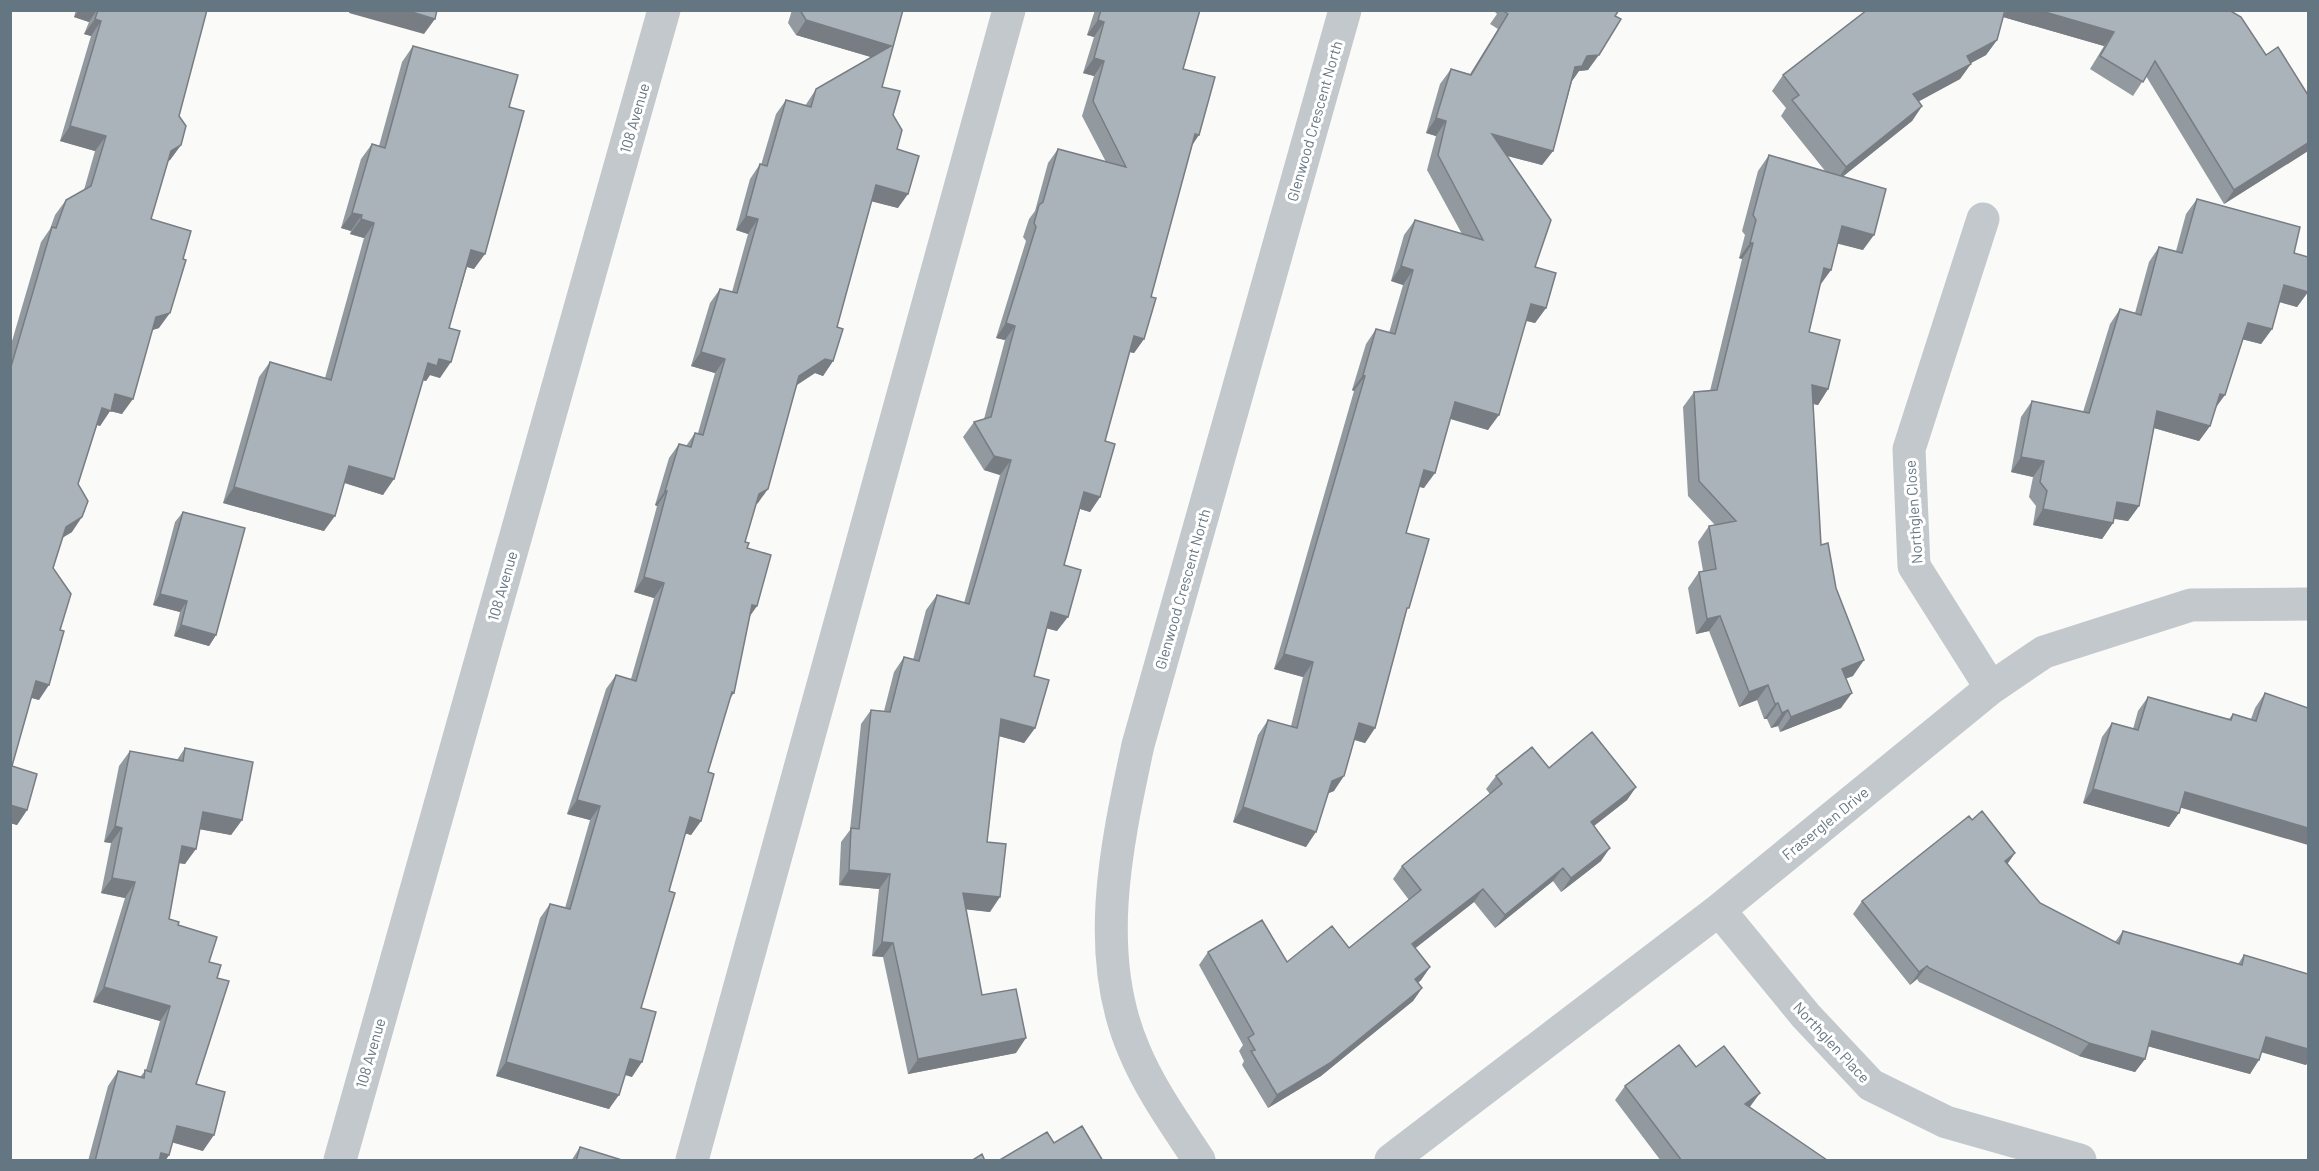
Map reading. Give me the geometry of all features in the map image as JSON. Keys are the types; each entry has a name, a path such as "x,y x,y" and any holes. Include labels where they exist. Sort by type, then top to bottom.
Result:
{"street":[{"name":"108 Avenue","path":"340,1161 664,10"},
{"path":"692,1161 1009,10"},
{"name":"Glenwood Crescent North","path":"1199,1161 1167,1111 1134,1050 1115,990 1112,925 1115,866 1138,745 1345,10"},
{"name":"Northglen Close","path":"1983,219 1909,449 1914,566 1991,688"},
{"name":"Fraserglen Drive","path":"1391,1161 1719,910 1991,688 2044,652 2191,605 2308,604"},
{"name":"Northglen Place","path":"1719,910 1806,1016 1871,1085 1946,1122 2080,1161"}],"building":[{"path":"98,10 207,10 179,116 186,126 181,145 171,151 151,219 191,231 183,259 186,260 170,313 156,317 133,399 115,394 111,411 102,408 78,484 88,501 82,517 66,527 53,568 71,594 60,630 64,631 49,685 36,681 12,766 37,774 27,810 10,805 10,370 52,227 56,228 66,200 91,186 106,136 70,126 101,21 95,19"},
{"path":"405,10 437,10 435,19"},
{"path":"800,10 903,10 882,87 900,91 893,115 902,130 897,149 919,156 908,194 876,185 837,327 843,329 833,361 825,359 799,376 768,489 759,494 745,542 749,543 747,548 771,555 757,606 752,605 734,693 732,692 708,772 714,774 701,821 690,817 669,891 675,893 641,1008 656,1012 642,1062 630,1059 619,1095 506,1062 550,904 570,909 600,806 577,800 616,675 636,681 664,583 644,577 679,444 691,447 695,433 703,435 725,359 701,352 720,289 737,293 758,219 746,216 760,164 767,166 786,100 811,107 816,89 891,46 806,20"},
{"path":"1101,10 1200,10 1183,69 1215,77 1199,135 1195,134 1151,297 1156,298 1144,339 1134,336 1105,441 1115,444 1100,497 1084,492 1064,565 1081,570 1068,617 1051,612 1034,676 1049,680 1035,728 1001,719 987,842 1006,844 1000,897 963,893 982,995 1016,989 1026,1038 918,1059 893,943 882,942 890,874 849,870 851,828 859,829 871,710 890,712 904,657 919,661 937,595 969,604 1011,460 994,456 974,422 991,417 1015,326 1006,323 1036,227 1034,223 1039,205 1043,202 1058,149 1126,167 1093,101 1104,61 1094,58 1104,22 1098,20"},
{"path":"1502,10 1619,10 1615,16 1621,19 1599,55 1587,56 1582,66 1575,67 1553,151 1492,134 1551,220 1535,267 1556,273 1546,308 1531,304 1499,415 1455,402 1435,473 1424,470 1406,533 1429,539 1409,608 1407,608 1375,728 1359,723 1344,776 1332,781 1316,832 1243,807 1268,720 1297,728 1313,662 1284,654 1365,376 1363,375 1376,329 1395,334 1413,270 1401,266 1415,220 1483,240 1438,155 1446,121 1436,118 1451,69 1471,75 1508,14"},
{"path":"1867,10 2005,10 1997,40 1967,56 1971,64 1913,94 1922,106 1846,167 1792,100 1799,95 1783,75"},
{"path":"2038,10 2229,10 2241,17 2266,55 2278,47 2308,95 2308,143 2234,190 2155,61 2143,82 2100,56 2114,32"},
{"path":"413,46 518,75 509,107 524,111 485,254 471,250 449,328 460,331 451,362 439,359 437,366 428,363 394,479 349,466 335,516 234,487 270,362 331,380 374,223 361,219 362,215 352,213 372,144 385,148"},
{"path":"1769,155 1886,189 1874,235 1842,226 1831,270 1824,268 1809,332 1840,340 1828,389 1812,385 1821,545 1828,543 1836,588 1864,660 1842,669 1852,693 1791,717 1788,710 1782,713 1778,703 1775,704 1768,685 1749,692 1720,616 1707,619 1699,572 1716,569 1709,526 1736,521 1699,481 1694,392 1717,390 1753,243 1750,243 1756,220 1753,215"},
{"path":"2197,199 2300,227 2294,253 2308,257 2308,292 2284,285 2272,329 2248,323 2225,395 2220,394 2210,426 2157,411 2139,506 2117,502 2113,523 2043,509 2047,491 2040,482 2044,461 2021,457 2032,401 2089,413 2120,309 2141,315 2159,247 2182,253"},
{"path":"183,512 245,528 216,635 181,625 187,601 160,594"},
{"path":"2265,693 2308,708 2308,828 2185,792 2179,813 2093,789 2112,723 2138,730 2148,697 2231,720 2233,714 2256,721"},
{"path":"1592,732 1636,787 1591,822 1610,848 1571,878 1563,868 1505,915 1483,889 1412,944 1430,967 1415,979 1422,988 1330,1063 1277,1095 1251,1051 1255,1050 1248,1038 1254,1034 1208,952 1262,920 1287,962 1332,926 1349,948 1421,890 1402,866 1502,784 1496,776 1532,747 1549,768"},
{"path":"185,748 253,762 242,820 203,812 196,849 182,846 169,919 179,922 178,925 217,937 209,962 221,965 217,978 229,981 196,1084 225,1092 214,1135 177,1126 169,1155 161,1153 159,1161 95,1161 118,1071 144,1078 145,1070 151,1072 170,1006 104,987 135,882 112,878 122,828 115,826 130,751 183,761"},
{"path":"1982,811 2015,853 2005,861 2040,903 2119,944 2123,931 2242,965 2244,955 2308,974 2308,1049 2266,1037 2259,1060 2152,1031 2145,1059 2089,1043 1927,966 1919,972 1862,901 1969,816 1972,820"},
{"path":"1679,1045 1696,1067 1724,1046 1760,1093 1745,1104 1827,1160 1682,1161 1625,1086"},
{"path":"1082,1126 1103,1161 998,1161 1047,1132 1054,1143"},
{"path":"580,1147 625,1161 576,1161"},
{"path":"982,1154 985,1161 971,1161"}]}
